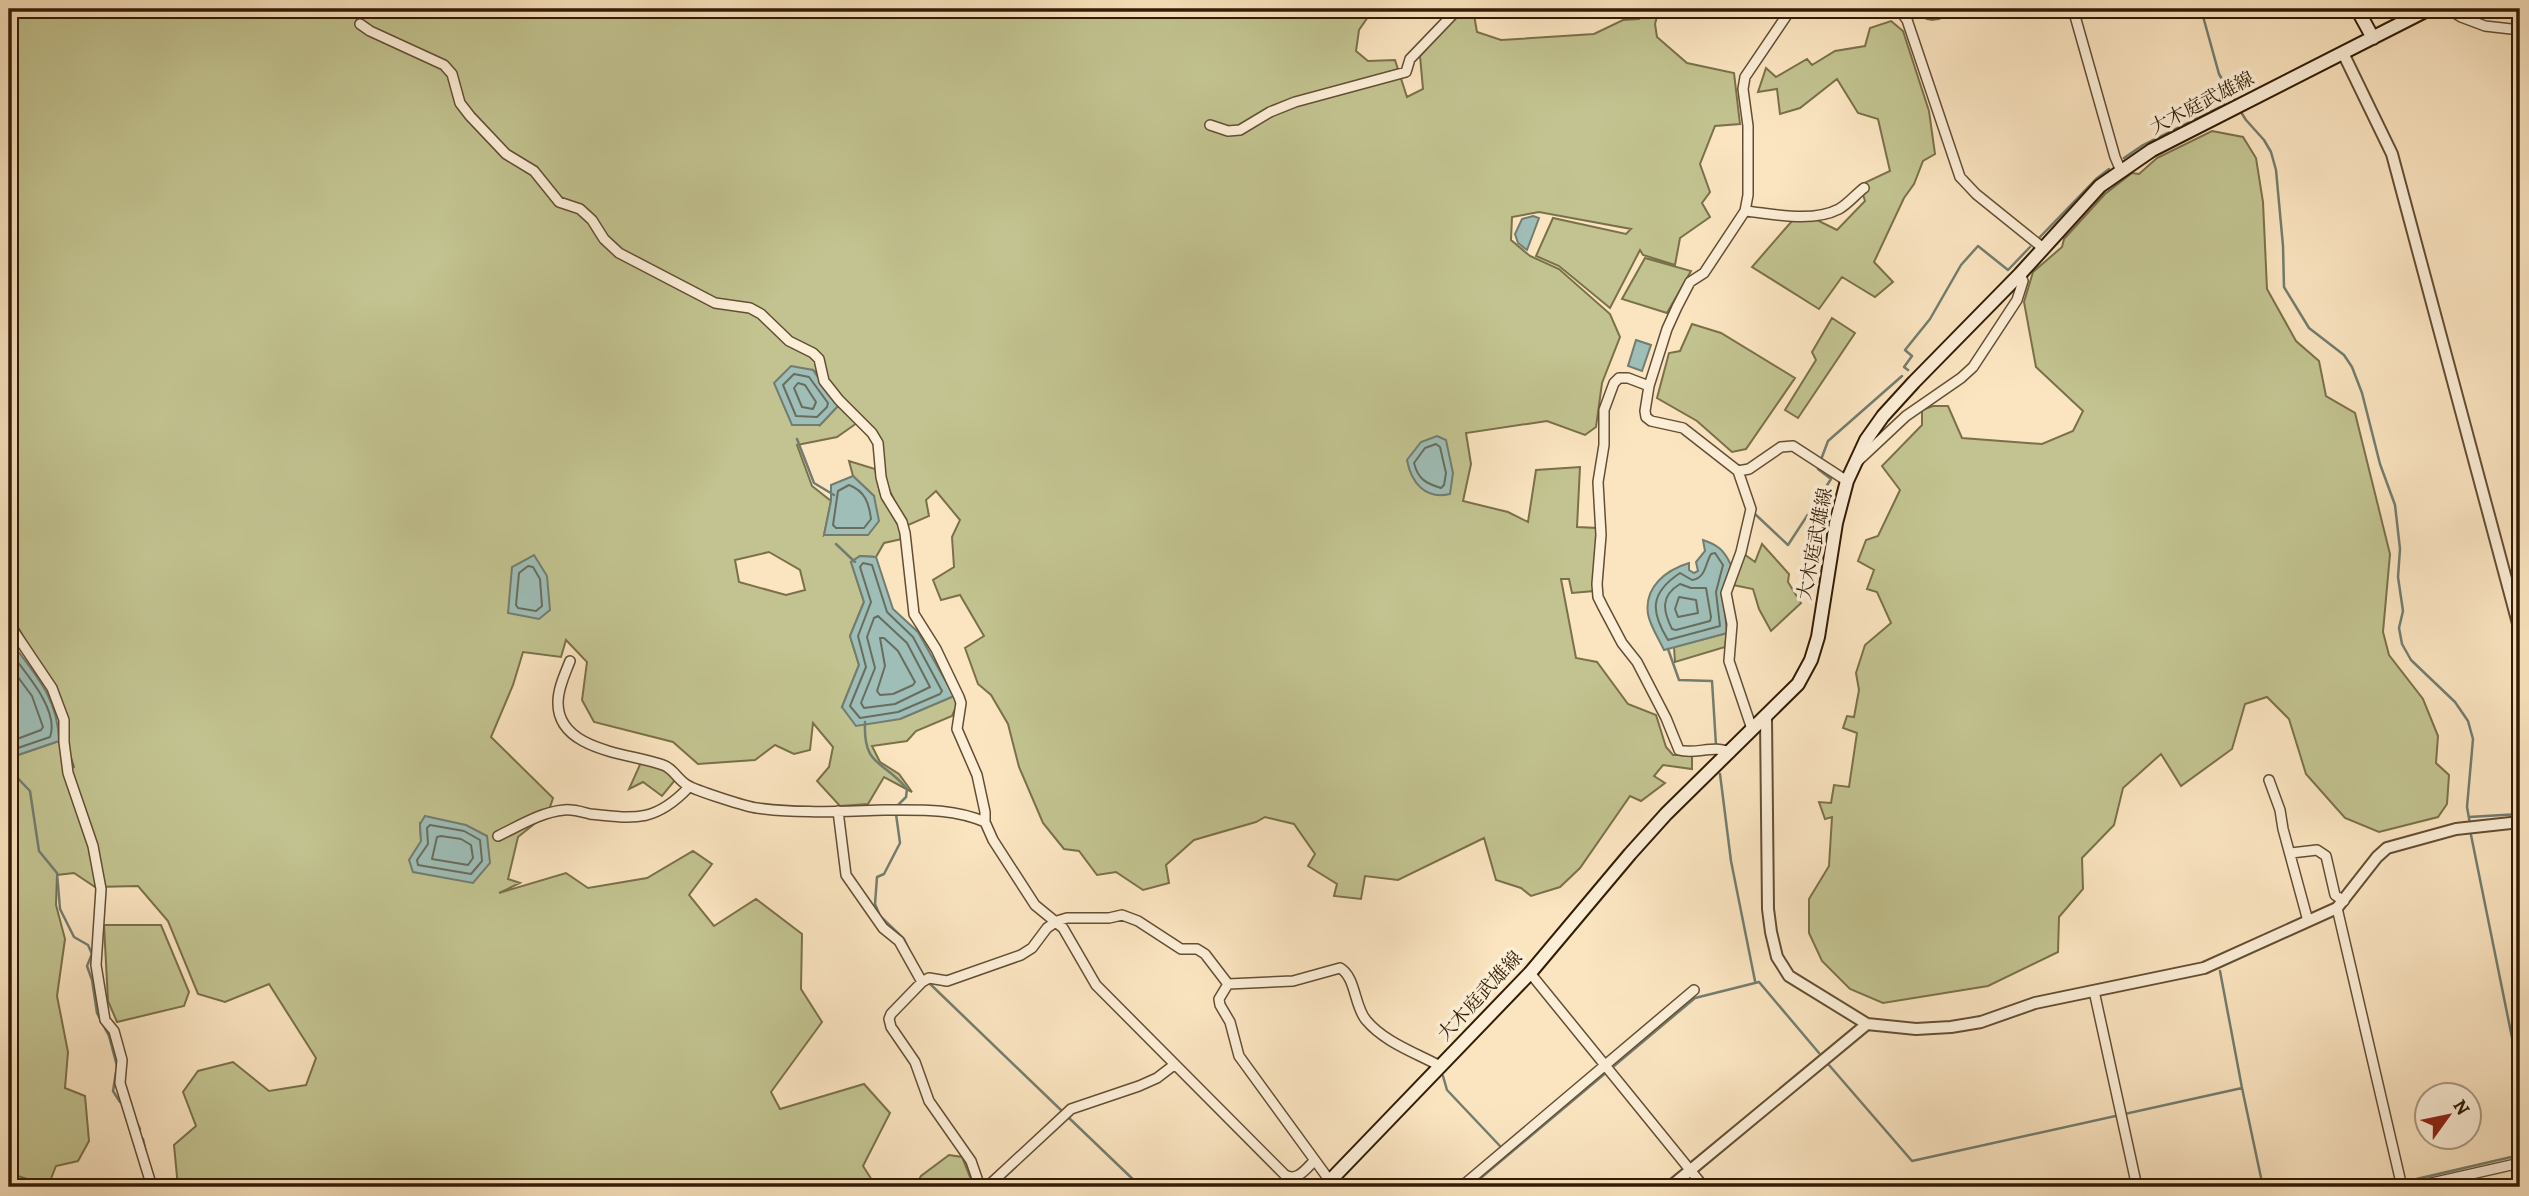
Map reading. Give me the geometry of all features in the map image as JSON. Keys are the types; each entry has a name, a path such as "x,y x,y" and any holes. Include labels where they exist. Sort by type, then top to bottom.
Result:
{"main road":[{"path":"2357,9 2373,38"},
{"name":"大木庭武雄線","path":"1326,1185 1530,973 1666,814 1798,684 1811,660 1818,637 1836,523 1847,481 1866,440 1884,416 2100,186 2152,150 2429,9"}],"street":[{"path":"1210,125 1228,131 1240,130 1270,112 1295,102 1406,72 1410,59 1458,9"},
{"path":"1752,729 1729,661 1732,624 1726,593 1741,552 1751,509 1738,471 1684,428 1651,421 1646,418 1645,411 1649,386 1667,328 1690,282 1704,274 1745,211 1748,126 1743,89 1745,77 1791,9"},
{"path":"1899,9 1907,20 1960,177 1976,194 2043,248"},
{"path":"2073,9 2121,171"},
{"path":"2448,9 2485,26 2520,30"},
{"path":"360,24 444,65 452,74 460,103 470,116 506,154 534,171 559,202 580,209 593,220 604,239 620,253 715,303 750,308 761,314 789,341 819,359 824,381 878,443 883,487 905,533 914,614 936,649 959,697 961,703 957,729 977,775 985,822 993,840 1035,905 1045,915 1057,921 1096,985 1174,1065 1284,1175 1296,1177 1314,1161"},
{"path":"2343,53 2392,154 2520,631"},
{"path":"1745,211 1788,216 1817,215 1839,209 1864,188"},
{"path":"1854,464 1906,416 1961,378 1973,366 2017,300 2024,281 2020,274"},
{"path":"1649,386 1628,378 1619,378 1614,383 1604,410 1604,445 1598,482 1601,536 1598,597 1622,643 1637,662 1679,750 1685,752 1724,749 1730,753"},
{"path":"1738,471 1749,469 1781,447 1793,446 1847,481"},
{"path":"9,624 52,688 64,720 68,774 93,846 101,889 96,965 105,1020 114,1031 122,1060 120,1083 152,1187"},
{"path":"569,661 558,700 559,715 571,732 607,752 664,765 690,787 754,808 922,810 952,812 985,822"},
{"path":"1766,718 1768,909 1777,957 1789,976 1867,1024 1916,1029 1951,1027 1981,1022 2035,1003 2204,968 2340,904 2387,848 2464,828 2520,822"},
{"path":"2269,780 2280,810 2308,921"},
{"path":"498,836 549,812 567,809 590,814 639,817 658,813 674,804 690,787"},
{"path":"838,811 846,875 883,928 899,941 922,982"},
{"path":"2291,853 2317,850 2326,856 2335,895 2340,904 2402,1184"},
{"path":"980,1187 971,1161 929,1101 915,1062 891,1027 891,1014 922,982 929,978 947,981 1021,955 1032,948 1047,928 1057,921 1122,915 1138,921 1181,949 1197,949 1205,954 1228,984"},
{"path":"1228,984 1293,981 1340,968 1349,976 1359,1009 1375,1029 1440,1066"},
{"path":"1530,973 1704,1187"},
{"path":"1228,984 1219,999 1230,1022 1239,1056 1314,1161 1326,1185"},
{"path":"1461,1187 1694,990"},
{"path":"2094,991 2137,1187"},
{"path":"1670,1187 1867,1024"},
{"path":"987,1187 1065,1114 1157,1078 1174,1065"},
{"path":"2414,1187 2520,1163"},
{"path":"9,1183 28,1187"}],"green space":[{"path":"9,9 1387,9 1368,17 1359,30 1356,51 1368,61 1395,60 1407,97 1423,89 1420,56 1461,11 1473,9 1477,32 1501,40 1594,34 1623,20 1639,19 1651,9 1659,9 1655,24 1657,37 1687,63 1734,73 1740,124 1715,126 1700,164 1710,192 1702,203 1710,217 1680,238 1675,265 1643,255 1640,250 1610,308 1559,266 1536,256 1553,218 1626,234 1631,229 1539,212 1512,217 1511,240 1530,256 1559,269 1610,314 1620,337 1602,383 1596,427 1585,435 1547,421 1466,433 1471,464 1463,501 1508,512 1528,522 1536,470 1580,467 1577,527 1598,528 1594,591 1572,593 1569,579 1561,579 1576,658 1597,662 1628,704 1656,715 1666,747 1673,755 1692,755 1692,769 1663,765 1654,776 1665,783 1641,801 1630,796 1580,868 1560,887 1531,896 1521,888 1496,880 1484,838 1398,880 1365,876 1361,899 1334,896 1337,884 1308,866 1315,854 1294,824 1265,817 1194,840 1166,865 1169,883 1143,890 1116,872 1097,875 1079,851 1064,849 1043,823 1019,767 1008,724 991,695 978,684 965,648 984,636 960,595 941,600 933,580 954,567 952,537 960,520 936,491 926,500 929,516 906,526 882,474 880,438 827,378 813,370 820,425 838,406 857,423 837,437 797,445 812,486 831,501 824,535 874,496 853,476 849,461 875,469 880,493 900,528 902,539 884,543 876,557 860,556 851,562 864,602 850,636 859,665 842,707 900,719 954,696 957,705 952,716 916,731 907,741 872,746 880,762 899,774 912,792 884,777 868,804 840,806 817,781 829,767 833,747 813,723 810,750 794,754 775,745 755,760 698,764 673,742 594,722 582,700 587,662 566,640 561,657 523,652 513,685 491,737 553,798 548,813 518,837 508,879 520,883 499,893 566,873 588,888 647,878 693,851 712,864 689,895 714,926 756,899 802,934 801,989 822,1022 771,1092 780,1109 864,1084 890,1113 863,1166 872,1180 869,1187 178,1187 174,1145 196,1126 183,1092 198,1071 233,1062 269,1091 306,1085 316,1058 269,984 225,1002 198,994 168,921 138,886 95,887 74,873 57,875 56,905 65,939 57,996 68,1052 65,1088 85,1096 89,1141 78,1161 56,1166 48,1186 9,1173 9,758 59,741 65,771 74,767 44,672 9,612","holes":["769,552 800,570 805,590 786,595 739,582 735,560","420,824 473,883 421,841"]},
{"path":"1913,9 1953,9 1943,17 1933,20 1923,17"},
{"path":"1891,21 1903,31 1929,111 1935,154 1923,161 1874,262 1893,282 1875,297 1842,277 1819,309 1752,267 1792,221 1813,218 1837,230 1865,201 1860,185 1890,171 1878,119 1858,113 1837,79 1800,108 1780,114 1777,89 1758,92 1766,68 1776,77 1807,59 1812,65 1835,51 1865,46 1870,28"},
{"path":"2212,131 2243,137 2256,158 2263,202 2267,289 2296,341 2319,361 2326,396 2355,413 2390,554 2383,632 2389,655 2423,699 2438,736 2436,763 2449,775 2447,804 2438,817 2379,832 2345,818 2306,774 2289,719 2267,697 2245,704 2232,749 2181,786 2161,754 2123,788 2114,825 2082,858 2083,889 2059,917 2058,952 1988,986 1883,1003 1850,989 1822,961 1809,933 1809,899 1829,866 1832,817 1825,819 1819,802 1831,803 1834,785 1849,787 1857,733 1843,728 1847,716 1854,717 1859,690 1856,673 1865,645 1891,623 1877,592 1867,589 1874,570 1858,561 1866,540 1878,536 1900,490 1882,466 1922,425 1922,410 1933,406 1948,406 1962,438 2042,444 2073,431 2083,411 2036,367 2024,302 2033,272 2062,247 2064,239 2105,194 2132,173 2139,174 2157,158"},
{"path":"1645,258 1691,271 1667,313 1622,299"},
{"path":"1832,318 1855,333 1798,418 1785,410 1816,360 1812,352"},
{"path":"1692,324 1721,333 1795,378 1746,449 1732,452 1697,421 1657,398 1669,353 1680,351"},
{"path":"1762,544 1789,574 1788,582 1801,603 1771,631 1759,609 1753,589 1733,585 1744,554 1755,562"},
{"path":"1727,633 1725,647 1675,662 1674,647"},
{"path":"643,758 673,765 680,774 662,796 643,782 629,789"},
{"path":"104,925 161,925 189,992 184,1006 117,1022 108,1001"},
{"path":"949,1155 962,1157 974,1187 915,1187 921,1176"}],"water":[{"path":"1533,216 1539,218 1527,250 1518,243 1515,234 1522,219"},
{"path":"1636,340 1651,345 1642,371 1628,366"},
{"path":"791,366 813,370 838,406 820,425 792,425 774,383"},
{"path":"1437,436 1446,440 1453,473 1450,494 1426,492 1416,482 1407,460 1421,442"},
{"path":"853,476 874,496 879,521 868,535 824,535 831,501 831,485"},
{"path":"1703,540 1720,549 1731,565 1723,592 1727,633 1664,650 1649,619 1649,596 1658,581 1672,570 1689,563 1689,570 1694,573 1698,571 1696,562 1705,551"},
{"path":"534,555 547,576 550,610 539,619 508,613 512,567"},
{"path":"860,556 876,557 893,609 918,632 954,696 900,719 856,726 842,707 859,665 850,636 864,602 851,562"},
{"path":"9,639 36,675 49,698 58,725 59,741 9,758"},
{"path":"425,816 466,825 487,836 490,863 473,883 413,872 409,860 421,841 420,824"}],"waterway":[{"path":"2201,9 2219,74 2236,103"},
{"path":"2440,10 2458,20"},
{"path":"2124,158 2143,145 2224,105 2221,98"},
{"path":"2239,109 2264,140 2276,170 2284,287 2309,328 2344,355 2362,393 2380,464 2395,505 2400,549 2398,577 2403,611 2399,628 2402,644 2411,660 2455,702 2468,721 2473,739 2467,807 2470,824"},
{"path":"2039,238 2109,169"},
{"path":"1908,370 1904,367 1912,356 1905,350 1930,319 1961,265 1978,246 2008,270 2030,247"},
{"path":"1822,457 1828,441 1902,376"},
{"path":"797,439 814,483 834,495"},
{"path":"1755,514 1788,545 1831,479 1818,469"},
{"path":"836,544 855,562"},
{"path":"1668,649 1679,680 1712,681 1716,745"},
{"path":"865,722 865,737 871,756 907,789 906,797 896,807"},
{"path":"9,769 30,791 39,851 57,873 60,909 74,937 88,945 92,954 87,966 97,1013 109,1036 117,1066 113,1091 120,1102"},
{"path":"1720,774 1731,861 1755,981"},
{"path":"896,814 900,843 884,874 877,877 875,904 880,916 904,939 911,954"},
{"path":"2469,817 2520,814"},
{"path":"2470,830 2520,1077"},
{"path":"2220,971 2242,1088"},
{"path":"927,981 1063,1112"},
{"path":"1470,1187 1695,998 1759,982 1819,1053"},
{"path":"1829,1065 1912,1161 2242,1088 2263,1187"},
{"path":"1443,1076 1447,1090 1500,1146"},
{"path":"1068,1117 1141,1187"},
{"path":"137,1123 140,1129"},
{"path":"143,1139 146,1153"},
{"path":"2382,1187 2520,1155"},
{"path":"154,1180 157,1187"}]}
